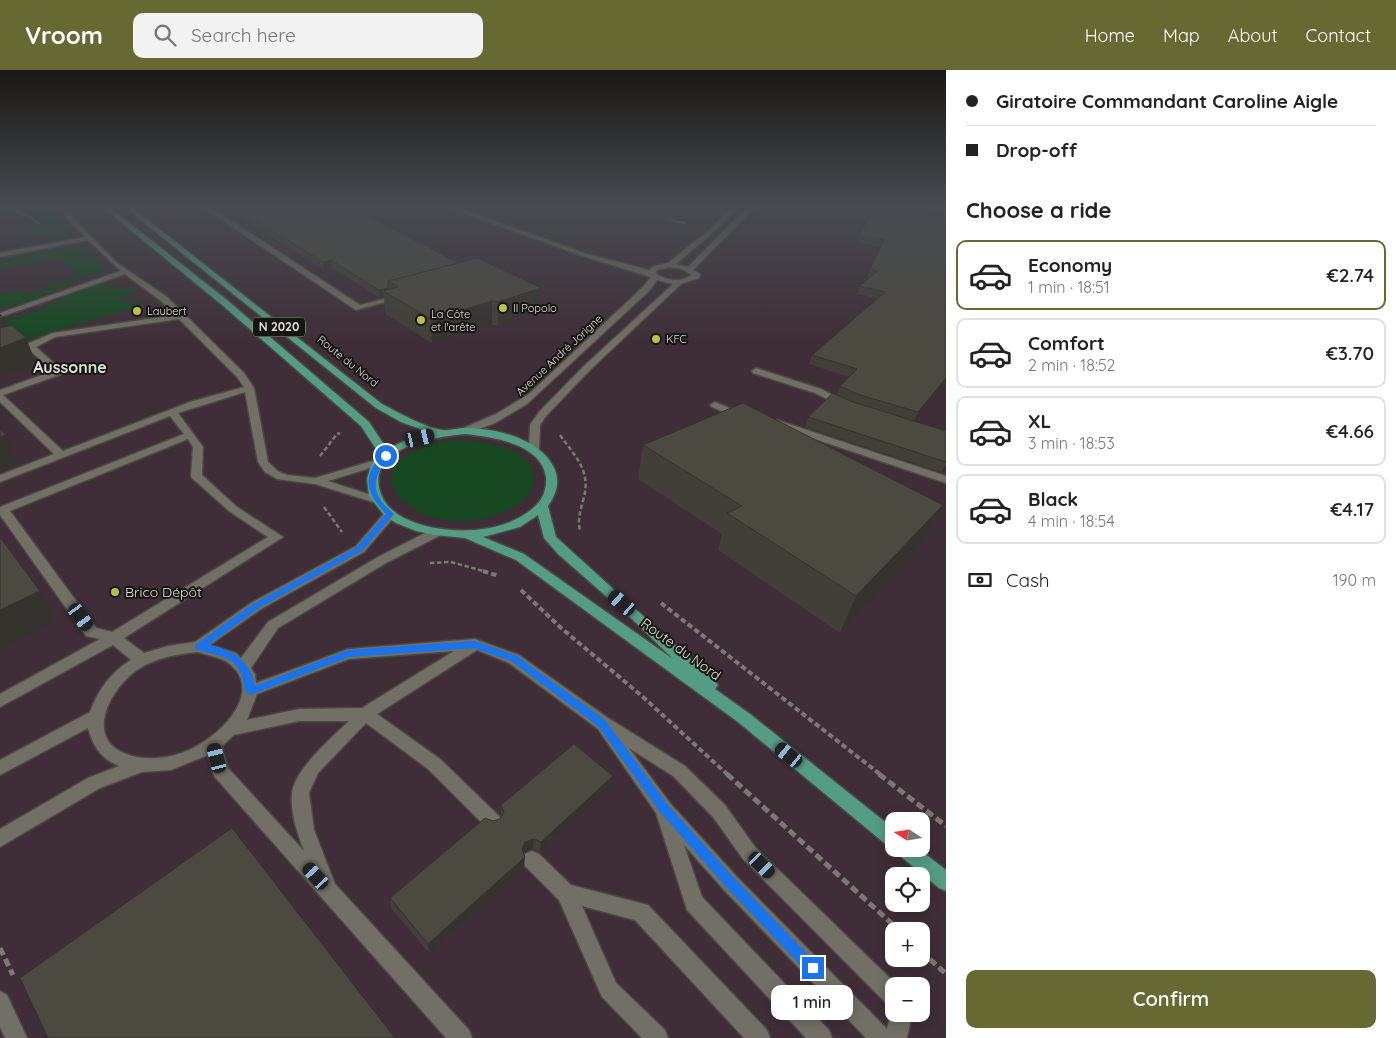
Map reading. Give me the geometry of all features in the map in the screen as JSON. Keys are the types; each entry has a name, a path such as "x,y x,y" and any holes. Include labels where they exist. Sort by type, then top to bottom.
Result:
{"main road":[{"name":"N 2020","path":"160,251 224,302 364,424 372,433 382,459"},
{"name":"Route du Nord","path":"183,251 379,406 405,420 441,433"},
{"path":"465,431 503,436 520,442 544,460 550,471 552,483 550,494 542,506 529,517 511,526 490,532 467,534 437,532 410,526 390,514 376,500 372,487 373,474 382,459 401,445 441,433 465,431"},
{"name":"Route du Nord","path":"542,506 550,538 562,551 637,616 744,718"},
{"name":"Route du Nord","path":"467,534 520,557 744,718 885,833"},
{"path":"916,858 946,882"}],"street":[{"path":"0,256 25,251"},
{"path":"104,251 126,272 164,299 241,375 249,388 263,462 270,472 283,478 315,481 376,500"},
{"path":"272,251 358,308 404,296"},
{"path":"576,251 679,282"},
{"path":"670,265 687,251"},
{"path":"690,269 706,251"},
{"path":"534,451 535,425 542,414 600,356 679,282 694,278 696,274 690,269 670,265 658,266 601,260"},
{"name":"Avenue André Jorigne","path":"465,431 502,416 532,396 646,289 653,275 651,270 658,266"},
{"path":"0,315 35,304 98,279 126,272"},
{"path":"19,345 53,335 182,316"},
{"path":"0,393 59,372 30,346 53,335"},
{"path":"756,371 818,391 850,406"},
{"path":"0,479 211,398 249,388"},
{"path":"0,397 62,456"},
{"path":"0,701 114,638 277,537 233,509 196,476 198,447 173,412"},
{"path":"786,438 769,425 946,480"},
{"path":"142,660 114,638 91,632 2,510 190,435"},
{"path":"315,481 382,459"},
{"path":"198,647 256,606 360,548 390,514"},
{"path":"244,667 273,625 382,560 437,532"},
{"path":"250,691 348,654 475,644 514,659 602,723 679,771 719,811 749,853 885,988"},
{"path":"328,890 305,830 300,793 312,768 365,714 475,644"},
{"path":"198,647 216,650 232,656 244,667 249,678 250,691 245,710 233,729 214,745 191,758 166,764 142,765 120,760 105,749 96,734 95,718 100,701 110,685 142,660 160,652 198,647"},
{"path":"233,729 299,715 365,714 434,764 493,822"},
{"path":"0,768 95,718"},
{"path":"602,723 664,808 731,884 881,1038"},
{"path":"214,745 220,771 461,1038"},
{"path":"0,839 94,783 142,765"},
{"path":"664,808 694,902 821,1038"},
{"path":"532,860 566,893 609,990 657,1038"},
{"path":"566,893 641,912 759,1038"},
{"path":"0,1002 16,1038"},
{"path":"896,1038 899,1022"}],"path":[{"path":"559,433 578,458 587,481 585,498 577,524 580,533"},
{"path":"314,463 335,439 337,434"},
{"path":"321,503 344,536"},
{"path":"422,564 451,562 503,578"},
{"path":"517,586 560,627 643,697 890,922"},
{"path":"659,601 946,826"},
{"path":"930,959 946,974"}],"shaded area":[{"name":"Aussonne","path":"0,251 946,251 946,1038 0,1038 0,347 143,304 140,302 125,302 0,322"}],"green space":[{"path":"52,251 88,251 105,269 23,304 0,309 0,293 21,290 25,294 50,288 47,284 79,277 58,257 0,269 0,261"},
{"path":"98,283 117,288 132,288 137,292 120,298 125,302 140,302 144,305 0,347 0,322 28,314"},
{"path":"454,440 494,445 521,455 530,464 534,474 532,488 526,498 513,508 497,515 465,521 437,518 413,509 398,495 391,479 397,463 417,449"}],"building":[{"path":"306,251 436,251 459,263 388,281 388,288 379,290 331,260 323,262"},
{"path":"879,251 946,251 946,378 918,412 857,394 840,386 857,369 812,355 885,292 860,286 877,271 870,269"},
{"path":"478,258 541,288 498,302 492,301 431,319 383,291 398,287 388,281"},
{"path":"12,325 26,338 0,348 0,328"},
{"path":"833,393 850,401 946,431 946,462 808,417"},
{"path":"743,403 943,505 856,596 727,513 742,506 643,445"},
{"path":"0,429 6,435 0,437"},
{"path":"0,537 40,591 0,610"},
{"path":"574,744 613,776 541,842 534,839 525,842 522,849 525,857 428,944 390,898 485,818 493,821 500,819 504,812 501,805"},
{"path":"232,828 395,1038 48,1038 20,978"}],"place":[{"name":"Il Popolo","path":"503,308"},
{"name":"Laubert","path":"137,311"},
{"name":"La Côte et l'arête","path":"421,320"},
{"name":"KFC","path":"656,339"},
{"name":"Brico Dépôt","path":"115,592"}],"district":[{"name":"Aussonne","path":"70,367"}],"route":[{"path":"386,456 379,462 373,474 372,487 376,500 390,514 360,548 256,606 198,647 216,650 232,656 244,667 249,678 250,691 348,654 475,644 514,659 602,723 664,808 731,884 813,968"}]}
